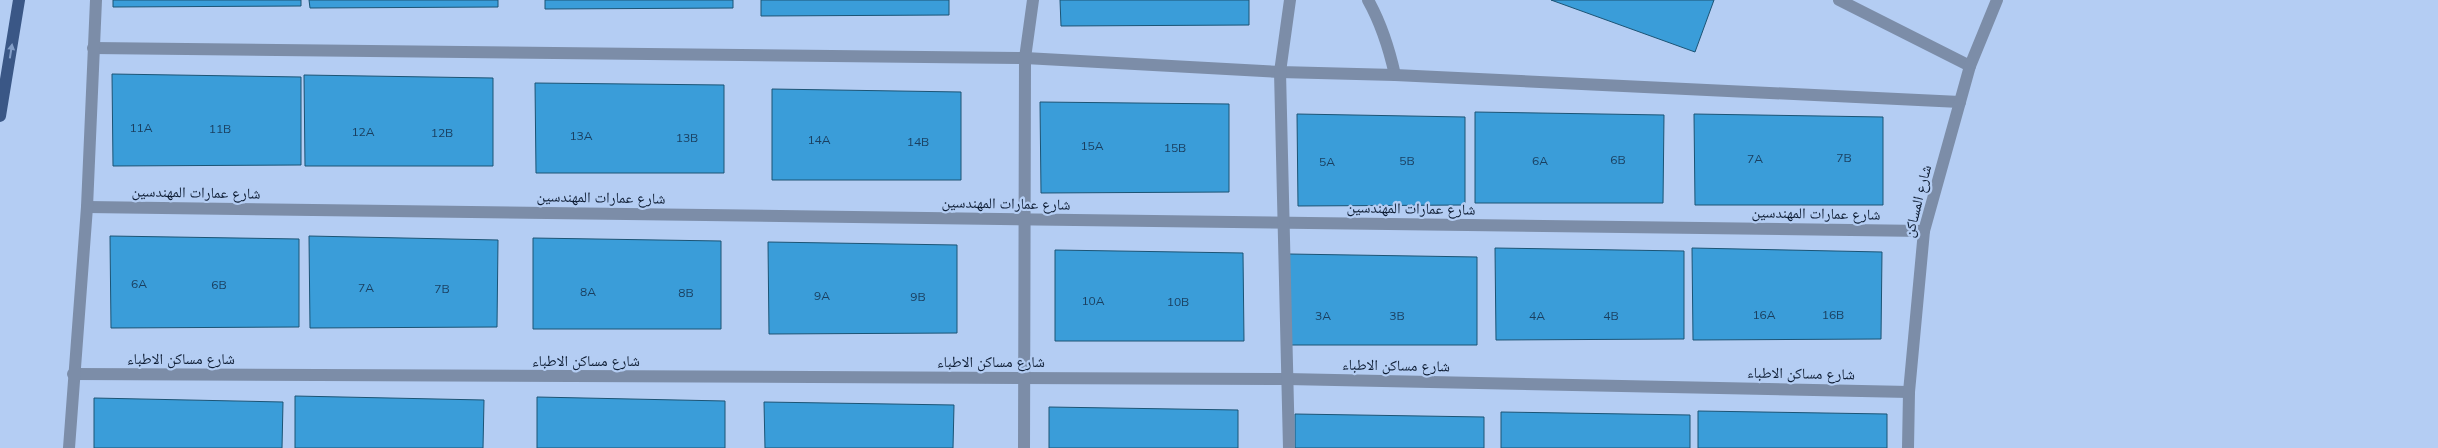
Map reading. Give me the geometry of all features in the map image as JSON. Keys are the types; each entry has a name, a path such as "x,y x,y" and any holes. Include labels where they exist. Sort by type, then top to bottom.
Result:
{"main road":[{"path":"0,116 19,0"}],"street":[{"path":"69,448 73,374 87,207 96,0"},
{"path":"1024,448 1025,58 1033,0"},
{"path":"1289,448 1280,72 1290,0"},
{"path":"1368,0 1380,21 1390,48 1395,76"},
{"path":"1839,0 1970,66"},
{"name":"شارع المساكن","path":"1908,448 1909,392 1924,231 1970,66 1998,0"},
{"path":"93,48 1025,58 1280,72 1960,102"},
{"name":"شارع عمارات المهندسين","path":"87,207 1924,231"},
{"name":"شارع مساكن الاطباء","path":"73,374 1287,379 1909,392"}],"building":[{"path":"113,0 301,0 301,6 113,7"},
{"path":"309,0 498,0 498,7 310,8"},
{"path":"545,0 733,0 733,8 545,9"},
{"path":"761,0 949,0 949,15 761,16"},
{"path":"1060,0 1249,0 1249,25 1061,26"},
{"path":"1551,0 1714,0 1695,52"},
{"path":"112,74 301,77 301,165 113,166"},
{"path":"304,75 493,78 493,166 305,166"},
{"path":"535,83 724,85 724,173 536,173"},
{"path":"772,89 961,92 961,180 772,180"},
{"path":"1040,102 1229,104 1229,192 1041,193"},
{"path":"1475,112 1664,115 1663,203 1475,203"},
{"path":"1297,114 1465,117 1465,205 1298,206"},
{"path":"1694,114 1883,117 1883,205 1695,205"},
{"path":"110,236 299,239 299,327 111,328"},
{"path":"309,236 498,240 497,327 310,328"},
{"path":"533,238 721,241 721,329 533,329"},
{"path":"768,242 957,245 957,333 769,334"},
{"path":"1495,248 1684,251 1684,339 1496,340"},
{"path":"1692,248 1882,252 1881,339 1693,340"},
{"path":"1055,250 1243,253 1244,341 1055,341"},
{"path":"1289,254 1477,257 1477,345 1289,345"},
{"path":"295,396 484,400 483,448 295,448"},
{"path":"537,397 725,401 725,448 537,448"},
{"path":"94,398 283,402 282,448 94,448"},
{"path":"764,402 954,405 953,448 765,448"},
{"path":"1049,407 1238,410 1238,448 1049,448"},
{"path":"1698,411 1887,414 1887,448 1698,448"},
{"path":"1501,412 1690,415 1690,448 1501,448"},
{"path":"1295,414 1484,417 1484,448 1295,448"}]}
